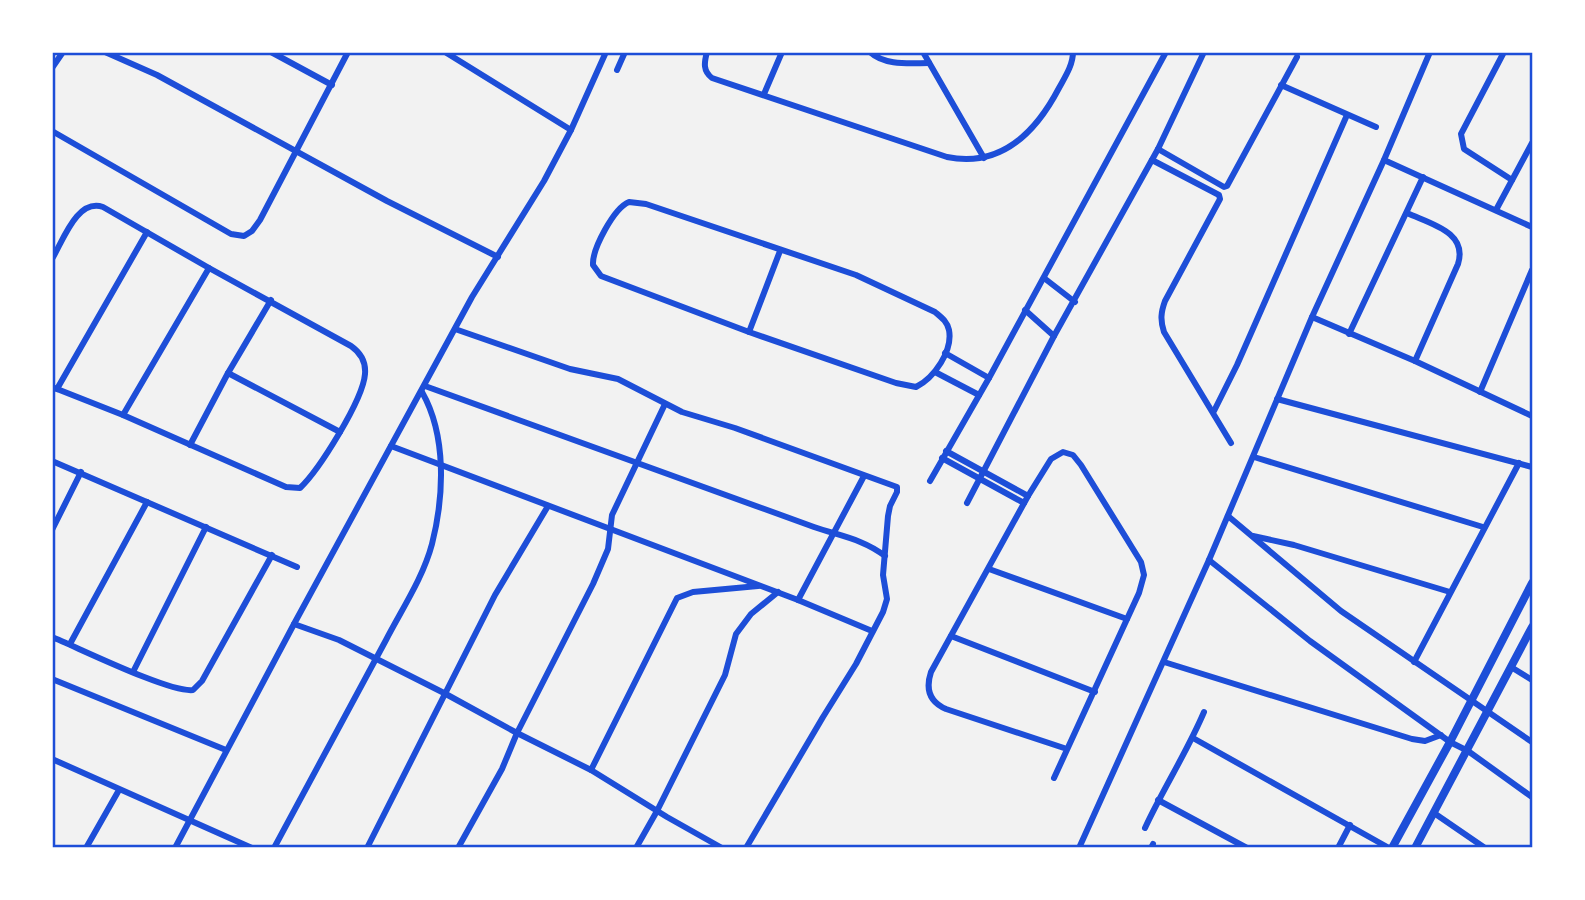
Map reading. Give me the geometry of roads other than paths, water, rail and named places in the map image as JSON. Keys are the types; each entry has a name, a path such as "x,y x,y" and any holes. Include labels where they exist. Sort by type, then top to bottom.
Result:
{"street":[{"path":"52,68 63,52"},
{"path":"105,52 157,75 387,201 498,257"},
{"path":"271,52 332,85"},
{"path":"52,131 99,160 238,236 248,234 260,220 348,52"},
{"path":"446,52 571,130"},
{"path":"175,848 391,446 571,130 606,52"},
{"path":"617,71 625,52"},
{"path":"707,52 706,74 712,78 947,157 972,160 984,158 1014,144 1034,128 1072,63 1073,52"},
{"path":"764,94 782,52"},
{"path":"870,52 890,62 929,63"},
{"path":"923,52 984,158"},
{"path":"930,481 1166,52"},
{"path":"967,503 1054,336 1158,149 1204,52"},
{"path":"1079,848 1209,560 1312,317 1430,52"},
{"path":"1504,52 1460,139 1464,149 1512,180"},
{"path":"1158,149 1224,187 1227,186 1297,57"},
{"path":"1281,85 1376,127"},
{"path":"1213,411 1237,365 1347,115"},
{"path":"1496,210 1532,143"},
{"path":"1152,160 1219,195 1220,199 1170,289 1161,311 1164,332 1231,443"},
{"path":"1384,160 1532,227"},
{"path":"1349,334 1423,177"},
{"path":"629,202 646,204 780,251 856,275 935,312 948,327 948,341 935,372 916,387 906,386 749,332 600,275 593,265 595,249 619,208 629,202"},
{"path":"52,259 76,217 90,205 103,207 352,346 362,357 365,374 362,386 340,432 316,470 300,488 286,487 55,388 147,232"},
{"path":"1407,213 1453,235 1461,249 1458,264 1415,361"},
{"path":"749,332 780,251"},
{"path":"123,415 209,268"},
{"path":"1480,392 1532,270"},
{"path":"1044,278 1075,302"},
{"path":"190,444 271,300"},
{"path":"1025,310 1054,336"},
{"path":"1312,317 1415,361 1532,416"},
{"path":"455,330 570,369 618,379 682,412 805,452 897,487 890,506 883,575 886,602 856,664 746,848"},
{"path":"945,353 989,378"},
{"path":"935,372 979,395"},
{"path":"228,373 340,432"},
{"path":"423,389 861,540 886,556"},
{"path":"274,848 376,659 422,570 431,545 441,466 433,417 423,389"},
{"path":"1277,399 1532,467"},
{"path":"458,848 502,769 517,733 593,584 608,549 612,515 665,404"},
{"path":"391,446 611,531 761,585 872,631"},
{"path":"1054,778 1095,692 1143,582 1141,562 1073,456 1063,452 1056,455 1028,496 928,680 928,688 934,702 946,709 1067,750"},
{"path":"944,455 985,472 1028,496"},
{"path":"944,455 1024,503"},
{"path":"1254,457 1483,527"},
{"path":"52,461 297,567"},
{"path":"1414,662 1519,463"},
{"path":"52,530 81,472"},
{"path":"798,600 864,476"},
{"path":"70,644 147,502"},
{"path":"367,848 495,595 548,506"},
{"path":"1228,516 1341,611 1532,742"},
{"path":"133,672 206,527"},
{"path":"1252,536 1294,545 1450,592"},
{"path":"52,637 133,672 183,690 193,690 272,555"},
{"path":"1209,560 1310,641 1441,736 1468,751 1532,797"},
{"path":"989,569 1127,619"},
{"path":"1193,738 1390,848 1450,742 1532,583"},
{"path":"591,770 672,604 683,594 761,585"},
{"path":"636,848 725,675 736,634 751,614 778,592"},
{"path":"294,624 321,633 444,693 591,770 722,848"},
{"path":"1415,848 1532,627"},
{"path":"951,636 1095,692"},
{"path":"1164,662 1412,739 1425,741 1441,736"},
{"path":"1511,667 1532,680"},
{"path":"52,679 226,750"},
{"path":"1145,828 1204,712"},
{"path":"52,759 251,848"},
{"path":"86,848 119,790"},
{"path":"1158,800 1248,848"},
{"path":"1434,813 1485,848"},
{"path":"1338,848 1350,825"}]}
